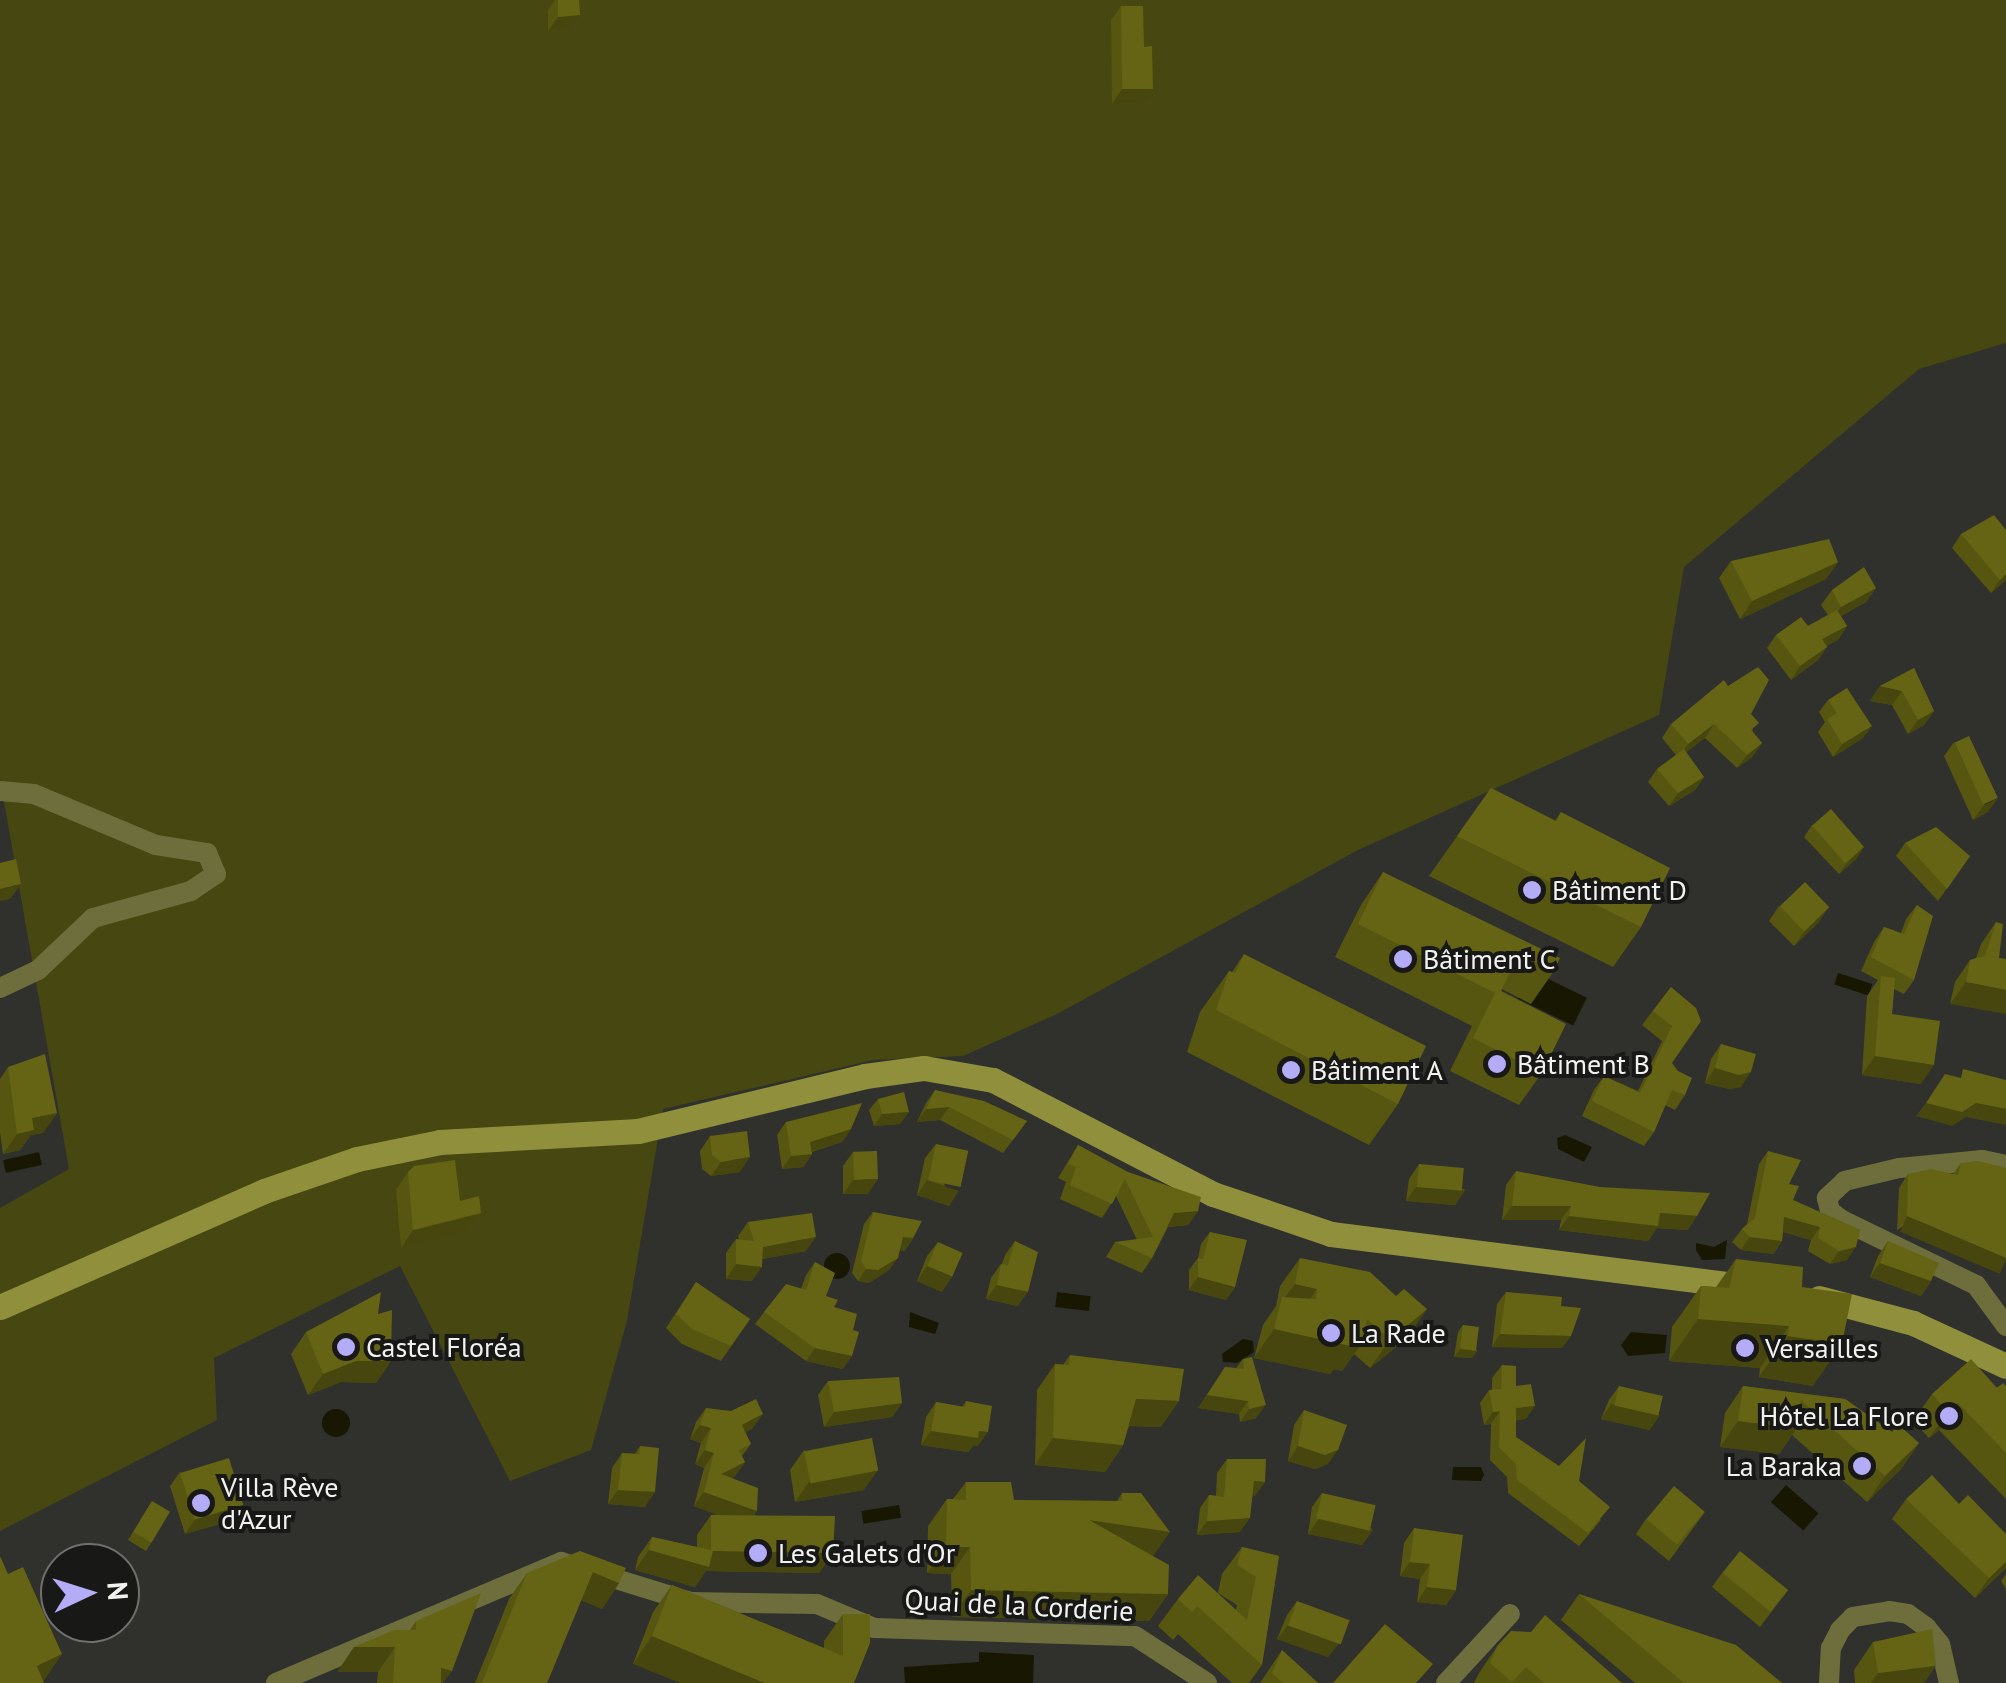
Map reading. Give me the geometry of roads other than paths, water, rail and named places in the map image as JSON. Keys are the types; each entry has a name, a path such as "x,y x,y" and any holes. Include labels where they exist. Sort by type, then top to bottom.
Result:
{"main road":[{"path":"0,1306 264,1192 357,1158 440,1142 638,1131 865,1076 924,1068 993,1080 1213,1194 1332,1234 1826,1299 1913,1323 2006,1366"}],"street":[{"path":"0,791 34,794 156,845 208,853 216,874 192,891 94,918 38,970 0,988"},
{"path":"2006,1165 1982,1160 1899,1168 1845,1182 1828,1198 1830,1210 1842,1220 1976,1285 2006,1326"},
{"name":"Quai de la Corderie","path":"276,1683 561,1562 690,1602 817,1604 874,1628 1135,1636 1207,1683"},
{"path":"1829,1683 1831,1648 1840,1630 1853,1617 1890,1611 1908,1614 1940,1644 1949,1683"},
{"path":"1446,1683 1510,1614"}],"place":[{"name":"Bâtiment D","path":"1532,890"},
{"name":"Bâtiment C","path":"1403,959"},
{"name":"Bâtiment B","path":"1497,1064"},
{"name":"Bâtiment A","path":"1291,1070"},
{"name":"La Rade","path":"1331,1333"},
{"name":"Castel Floréa","path":"346,1347"},
{"name":"Versailles","path":"1745,1348"},
{"name":"Hôtel La Flore","path":"1949,1416"},
{"name":"La Baraka","path":"1862,1466"},
{"name":"Villa Rève d'Azur","path":"201,1503"},
{"name":"Les Galets d'Or","path":"758,1553"}]}
